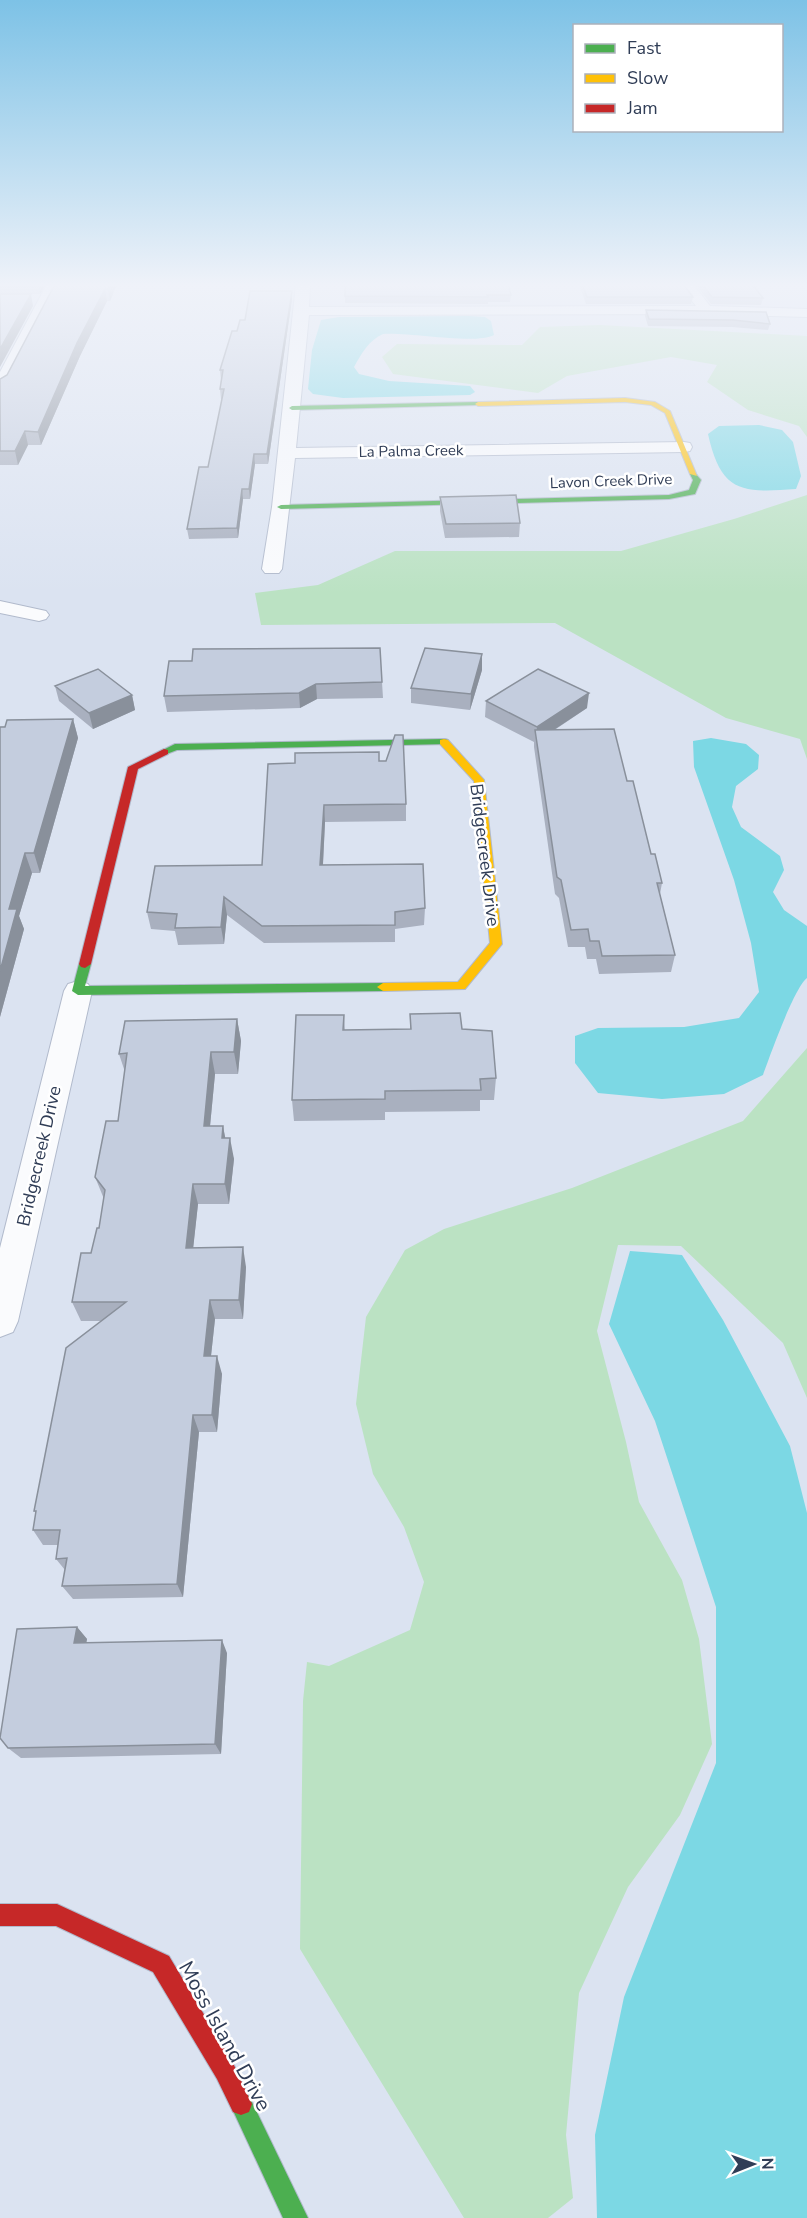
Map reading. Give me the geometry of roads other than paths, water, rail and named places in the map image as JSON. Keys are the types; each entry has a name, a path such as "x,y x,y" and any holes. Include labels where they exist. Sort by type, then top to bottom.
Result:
{"street":[{"path":"272,569 294,388"},
{"name":"Lavon Creek Drive","path":"281,507 669,497 692,492 697,480 668,411 653,403 625,400 292,408"},
{"name":"La Palma Creek","path":"287,453 684,447"},
{"path":"0,607 39,615"},
{"name":"Bridgecreek Drive","path":"0,1321 78,991 133,766 175,747 444,742 479,780 496,944 461,986 78,991"},
{"name":"Moss Island Drive","path":"0,1915 57,1915 161,1964 225,2071 296,2218"}],"water":[{"path":"471,388 475,392 470,395 343,398 313,394 308,389"},
{"path":"759,425 782,430 793,442 801,476 796,489 748,489 727,478 720,468 708,434 719,426"},
{"path":"711,738 746,744 759,755 758,769 736,786 732,807 741,827 780,856 784,870 773,892 784,910 807,926 807,978 789,1008 763,1075 724,1094 662,1099 598,1093 575,1063 575,1036 598,1028 684,1027 739,1018 759,992 751,943 734,880 694,767 693,741"},
{"path":"630,1251 682,1255 723,1320 790,1446 807,1513 807,2218 597,2218 595,2135 624,1997 716,1763 716,1607 655,1421 609,1324"}]}
